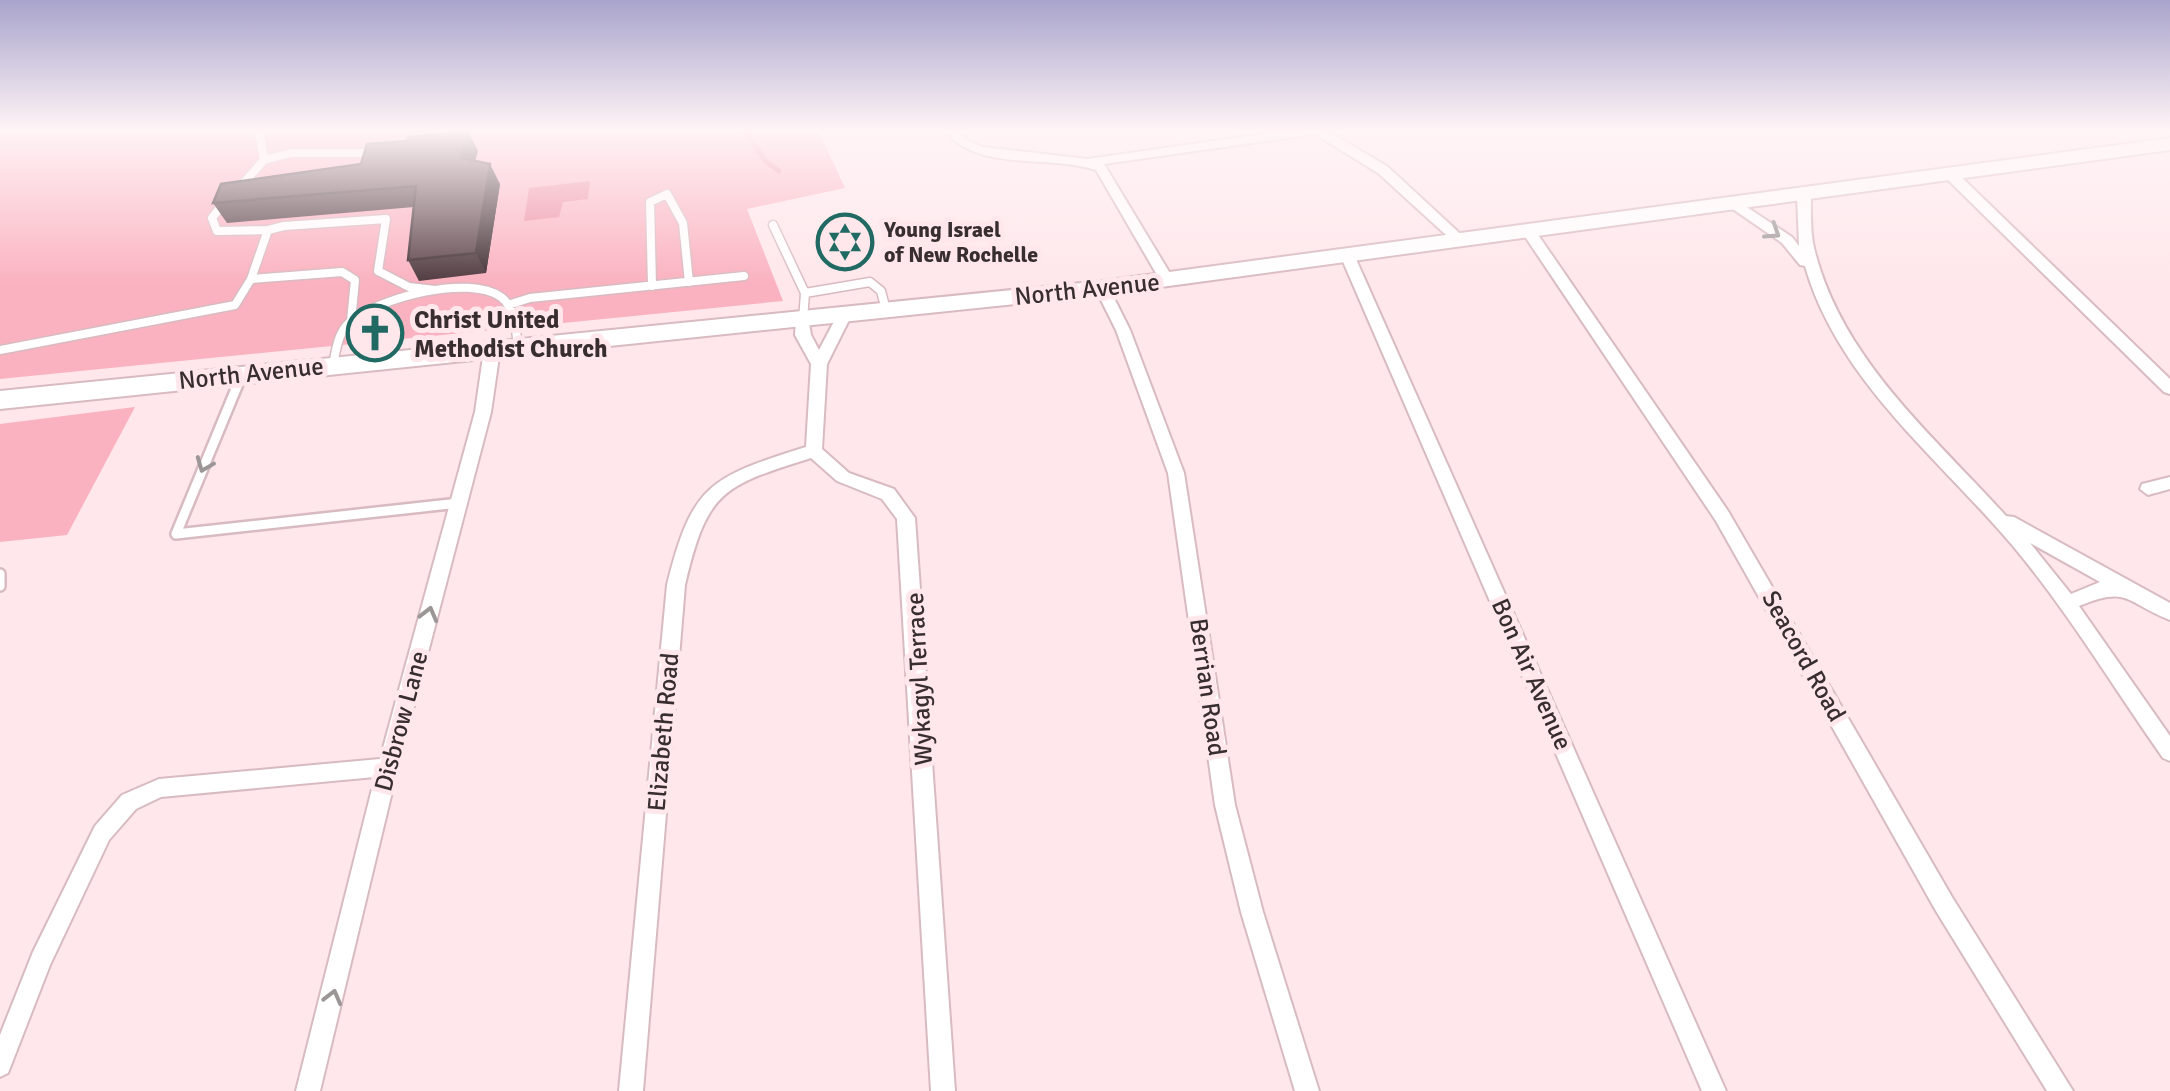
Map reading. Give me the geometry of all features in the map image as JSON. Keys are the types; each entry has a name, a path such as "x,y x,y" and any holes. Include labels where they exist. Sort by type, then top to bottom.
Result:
{"main road":[{"name":"North Avenue","path":"0,400 1102,288 1890,181"}],"street":[{"path":"1111,181 1167,280"},
{"path":"1395,181 1462,241"},
{"path":"1958,181 2170,388"},
{"path":"1804,194 1802,235 1810,264 1854,353 1885,394 1994,514 2066,604 2170,752"},
{"path":"1731,203 1786,240 1810,264"},
{"name":"Seacord Road","path":"1529,232 1722,516 1944,904 2062,1091"},
{"name":"Bon Air Avenue","path":"1348,257 1714,1091"},
{"name":"Berrian Road","path":"1102,288 1124,330 1176,473 1225,806 1252,912 1307,1091"},
{"path":"814,451 819,364 844,316"},
{"path":"803,320 803,334 819,364"},
{"name":"Disbrow Lane","path":"308,1091 388,767 483,412 505,349"},
{"name":"Elizabeth Road","path":"631,1091 676,585 685,542 706,498 724,483 814,451"},
{"name":"Wykagyl Terrace","path":"814,451 843,476 888,494 906,518 943,1091"},
{"path":"2148,489 2170,483"},
{"path":"1994,514 2170,612"},
{"path":"2066,604 2104,588 2130,590"},
{"path":"0,1064 41,960 102,833 129,802 159,788 388,767"}],"lane":[{"path":"237,190 245,181"},
{"path":"652,286 650,202 667,194 684,230 689,282"},
{"path":"226,200 212,218 217,231 386,219 378,271"},
{"path":"773,225 804,293 803,320"},
{"path":"0,350 235,305 252,278 268,230"},
{"path":"355,280 378,271 409,287 489,291 508,304 744,276"},
{"path":"252,278 342,272 355,280"},
{"path":"333,365 338,340 356,301 355,280"},
{"path":"804,293 870,282 881,291 886,310"},
{"path":"350,321 435,290"},
{"path":"505,349 508,304"},
{"path":"242,374 176,534 459,504"},
{"path":"0,574 0,586"}],"shaded area":[{"path":"0,181 842,181 845,188 747,209 783,301 0,379"},
{"path":"590,181 588,199 563,202 559,217 524,221 529,188"},
{"path":"135,407 67,535 0,542 0,424"}],"building":[{"path":"487,181 476,253 408,260 416,186 213,203 221,184"}],"place":[{"name":"Young Israel of New Rochelle","path":"845,242"},
{"name":"Christ United Methodist Church","path":"375,333"}]}
